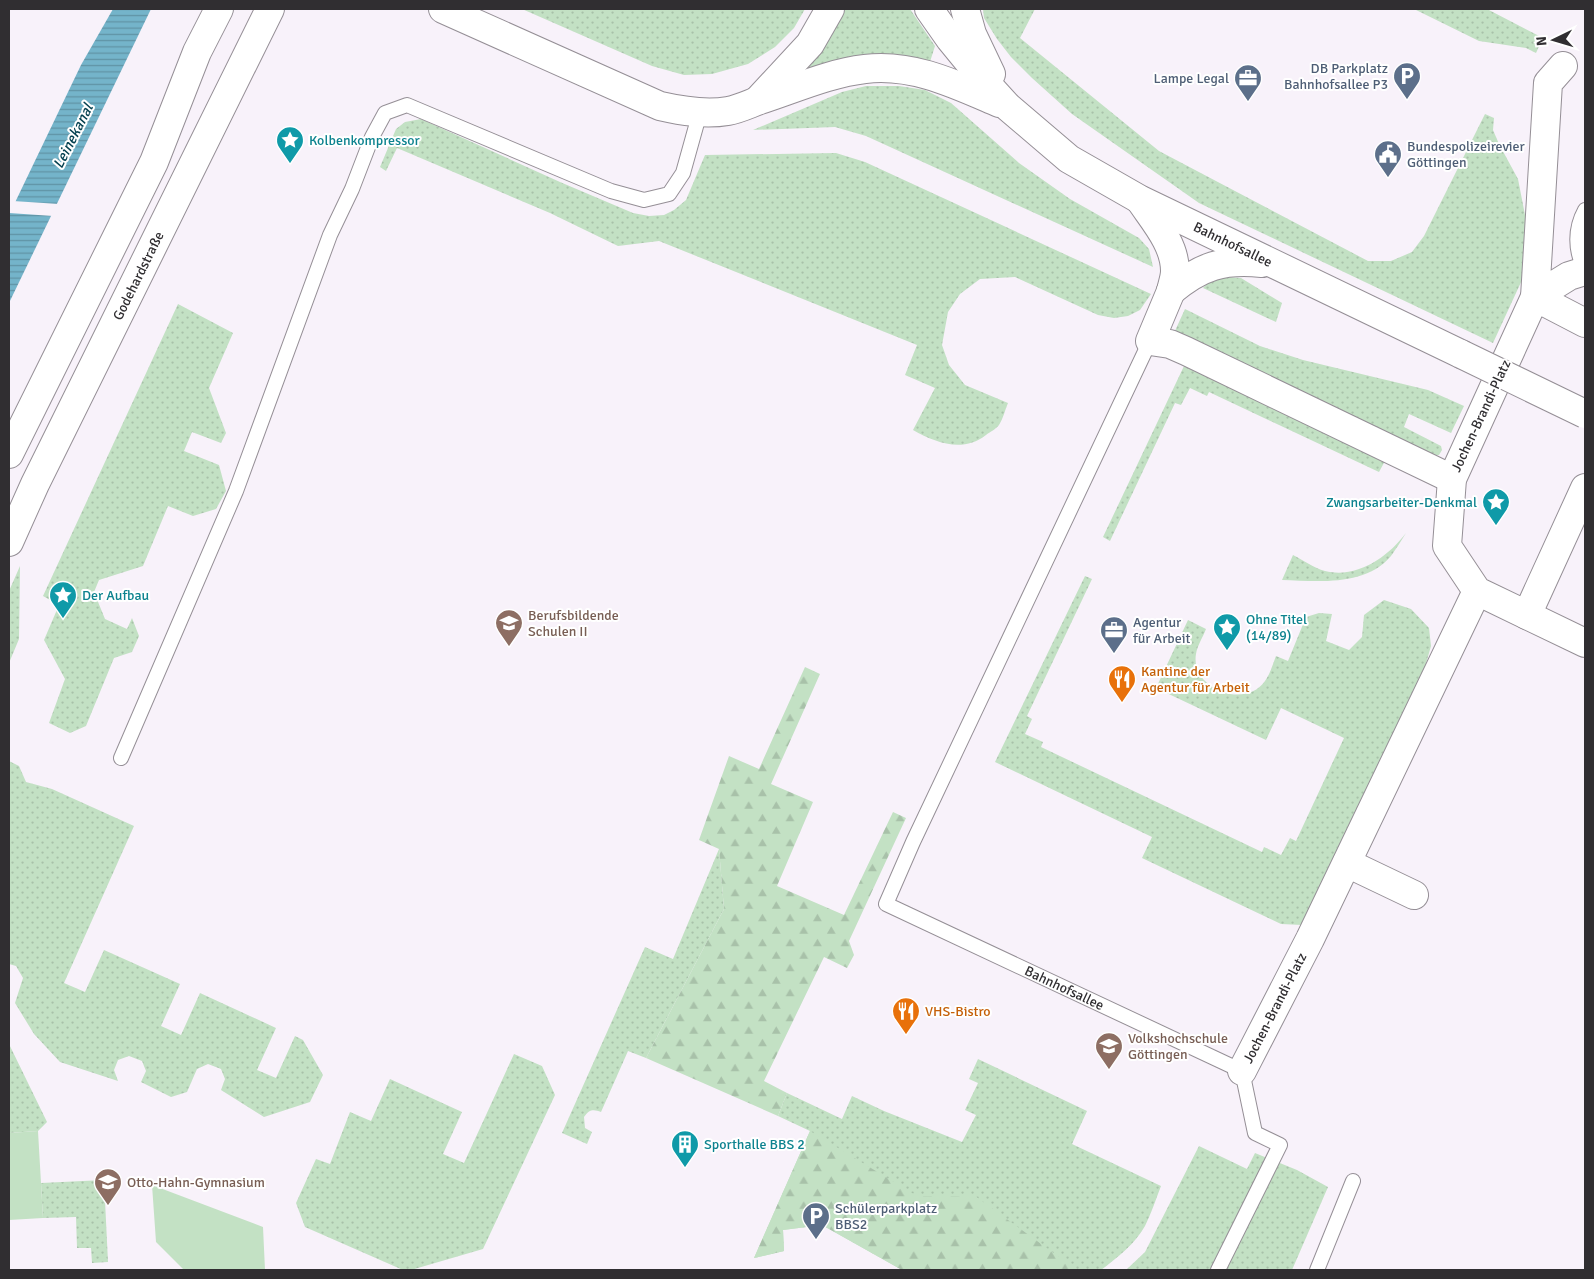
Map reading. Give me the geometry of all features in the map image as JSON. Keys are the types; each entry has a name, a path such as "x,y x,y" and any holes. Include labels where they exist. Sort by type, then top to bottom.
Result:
{"street":[{"path":"9,454 154,162 197,52 218,9"},
{"name":"Godehardstraße","path":"9,542 34,484 270,9"},
{"path":"443,9 660,106 700,112 729,111 834,74 867,68 900,69 926,74 1008,106"},
{"path":"463,9 485,27"},
{"path":"758,100 810,44 830,9"},
{"name":"Bahnhofsallee","path":"930,9 965,58 1008,106 1069,159 1139,199 1585,414"},
{"path":"965,9 980,51 1008,106"},
{"name":"Jochen-Brandi-Platz","path":"1242,1071 1347,863 1477,591 1447,546 1452,479 1535,297 1548,83 1563,66"},
{"path":"1139,199 1166,239 1171,251 1175,272 1171,291 1150,340 1170,344 1452,479"},
{"path":"1171,291 1188,277 1214,264 1230,261 1272,264"},
{"path":"1535,297 1569,276 1585,271"},
{"path":"1535,297 1585,323"},
{"path":"1527,615 1585,488"},
{"path":"1477,591 1585,643"},
{"path":"1347,863 1414,896"}],"lane":[{"path":"121,758 236,491 330,235 352,189 372,137 385,113 407,105 612,191 644,200 669,194 683,174 700,112"},
{"path":"1585,210 1579,224 1577,236 1578,248 1585,271"},
{"name":"Bahnhofsallee","path":"1150,340 924,817 886,904 1242,1071"},
{"name":"Jochen-Brandi-Platz","path":"1218,1270 1280,1145 1255,1133 1242,1071"},
{"path":"1317,1270 1354,1181"}],"green space":[{"path":"522,9 805,9 794,28 775,47 748,64 712,74 684,75 652,66"},
{"path":"838,9 910,9 935,46 929,65 790,71"},
{"path":"983,9 1035,9 1020,38 1159,151 1368,261 1391,261 1412,252 1424,236 1485,114 1494,118 1493,130 1518,179 1525,215 1527,257 1522,280 1493,343 1199,203 1072,114 1011,57 984,18"},
{"path":"1414,9 1487,9 1543,38 1536,53 1526,48 1479,41"},
{"path":"866,86 899,86 925,90 951,103 1019,163 1070,199 1139,238 1149,249 1153,267 866,136 835,127 753,130 842,92"},
{"path":"421,119 560,182 633,213 649,216 664,215 674,210 686,200 705,155 836,153 865,162 1151,294 1140,310 1128,316 1114,318 1098,315 1015,277 980,279 960,294 948,312 942,345 949,365 965,385 1008,403 999,425 977,440 959,445 940,442 913,430 935,388 905,375 917,345 659,241 618,246 550,213 397,148 386,171 380,167 396,129 405,122"},
{"path":"1228,277 1241,278 1282,303 1276,322 1203,288 1214,280"},
{"path":"178,304 233,333 209,388 226,433 221,443 192,432 184,451 219,465 226,491 216,509 193,516 168,506 143,566 99,580 94,592 105,619 127,629 132,618 139,636 132,652 114,658 86,726 70,733 49,723 65,679 44,640 59,605 43,596"},
{"path":"1185,309 1260,346 1303,360 1428,390 1464,406 1451,433 1409,414 1404,427 1441,446 1442,450 1439,455 1432,456 1174,333"},
{"path":"1184,366 1385,461 1379,472 1209,392 1207,396 1190,388 1181,405 1175,403 1110,541 1103,537"},
{"path":"1406,533 1391,556 1380,566 1368,573 1340,580 1282,580 1293,555 1325,571 1349,572 1360,569 1381,558"},
{"path":"20,566 19,639 9,663 9,591"},
{"path":"1085,576 1092,579 1027,716 1032,719 1025,734 1043,742 1041,747 1262,852 1264,847 1281,855 1290,838 1296,841 1344,738 1281,708 1266,740 1156,688 1188,620 1206,629 1196,654 1196,666 1201,677 1221,691 1233,694 1245,694 1256,690 1267,678 1276,656 1288,661 1306,617 1319,613 1332,614 1326,641 1349,650 1362,637 1364,615 1384,600 1411,609 1429,628 1431,646 1425,667 1302,925 1281,924 1142,858 1152,837 995,762"},
{"path":"805,667 820,674 771,784 813,802 777,886 844,915 893,812 906,818 849,941 854,955 847,968 824,957 764,1081 787,1093 778,1116 646,1058 724,909 719,849 699,840 729,756 759,769"},
{"path":"9,761 19,766 26,782 52,789 134,826 64,983 85,992 104,950 180,984 161,1026 181,1035 200,993 276,1028 257,1070 276,1078 295,1036 303,1040 323,1075 310,1102 264,1117 221,1090 225,1079 221,1069 208,1064 197,1069 187,1092 171,1097 141,1082 146,1071 142,1061 129,1056 118,1060 114,1070 118,1081 60,1062 34,1034 15,1003 23,978 16,966 9,964"},
{"path":"719,849 724,909 646,1058 628,1051 601,1112 592,1110 584,1117 585,1128 592,1132 587,1144 562,1133 645,947 673,959"},
{"path":"9,1044 47,1122 38,1131 9,1133"},
{"path":"514,1054 542,1066 555,1095 483,1249 411,1270 403,1270 305,1227 296,1203 316,1159 330,1164 350,1112 371,1121 390,1079 462,1112 443,1154 464,1163"},
{"path":"978,1059 1087,1111 1072,1144 1161,1186 1145,1226 1131,1245 1119,1256 1101,1270 902,1270 822,1225 783,1230 784,1251 754,1258 810,1131 778,1116 787,1093 842,1119 852,1096 962,1142 976,1115 965,1110 978,1083 969,1079"},
{"path":"38,1131 43,1218 9,1220 9,1133"},
{"path":"810,1131 917,1196 975,1196 1077,1270 902,1270 822,1225 783,1230 784,1251 754,1258"},
{"path":"1199,1146 1247,1169 1255,1153 1297,1170 1328,1187 1292,1270 1126,1270 1145,1252"},
{"path":"104,1180 108,1262 92,1263 91,1248 77,1248 76,1217 43,1218 41,1183"},
{"path":"152,1185 263,1227 265,1270 184,1270 156,1242"}],"water":[{"name":"Leinekanal","path":"113,9 151,9 9,303 9,215 81,65"}],"pier":[{"path":"13,201 59,204 53,216 9,213"}],"place":[{"name":"DB Parkplatz Bahnhofsallee P3","path":"1407,100"},
{"name":"Lampe Legal","path":"1248,102"},
{"name":"Kolbenkompressor","path":"290,164"},
{"name":"Bundespolizeirevier Göttingen","path":"1388,178"},
{"name":"Zwangsarbeiter-Denkmal","path":"1496,526"},
{"name":"Der Aufbau","path":"63,619"},
{"name":"Berufsbildende Schulen II","path":"509,647"},
{"name":"Ohne Titel (14/89)","path":"1227,651"},
{"name":"Agentur für Arbeit","path":"1114,654"},
{"name":"Kantine der Agentur für Arbeit","path":"1122,703"},
{"name":"VHS-Bistro","path":"906,1035"},
{"name":"Volkshochschule Göttingen","path":"1109,1070"},
{"name":"Sporthalle BBS 2","path":"685,1168"},
{"name":"Otto-Hahn-Gymnasium","path":"108,1206"},
{"name":"Schülerparkplatz BBS2","path":"816,1240"}]}
